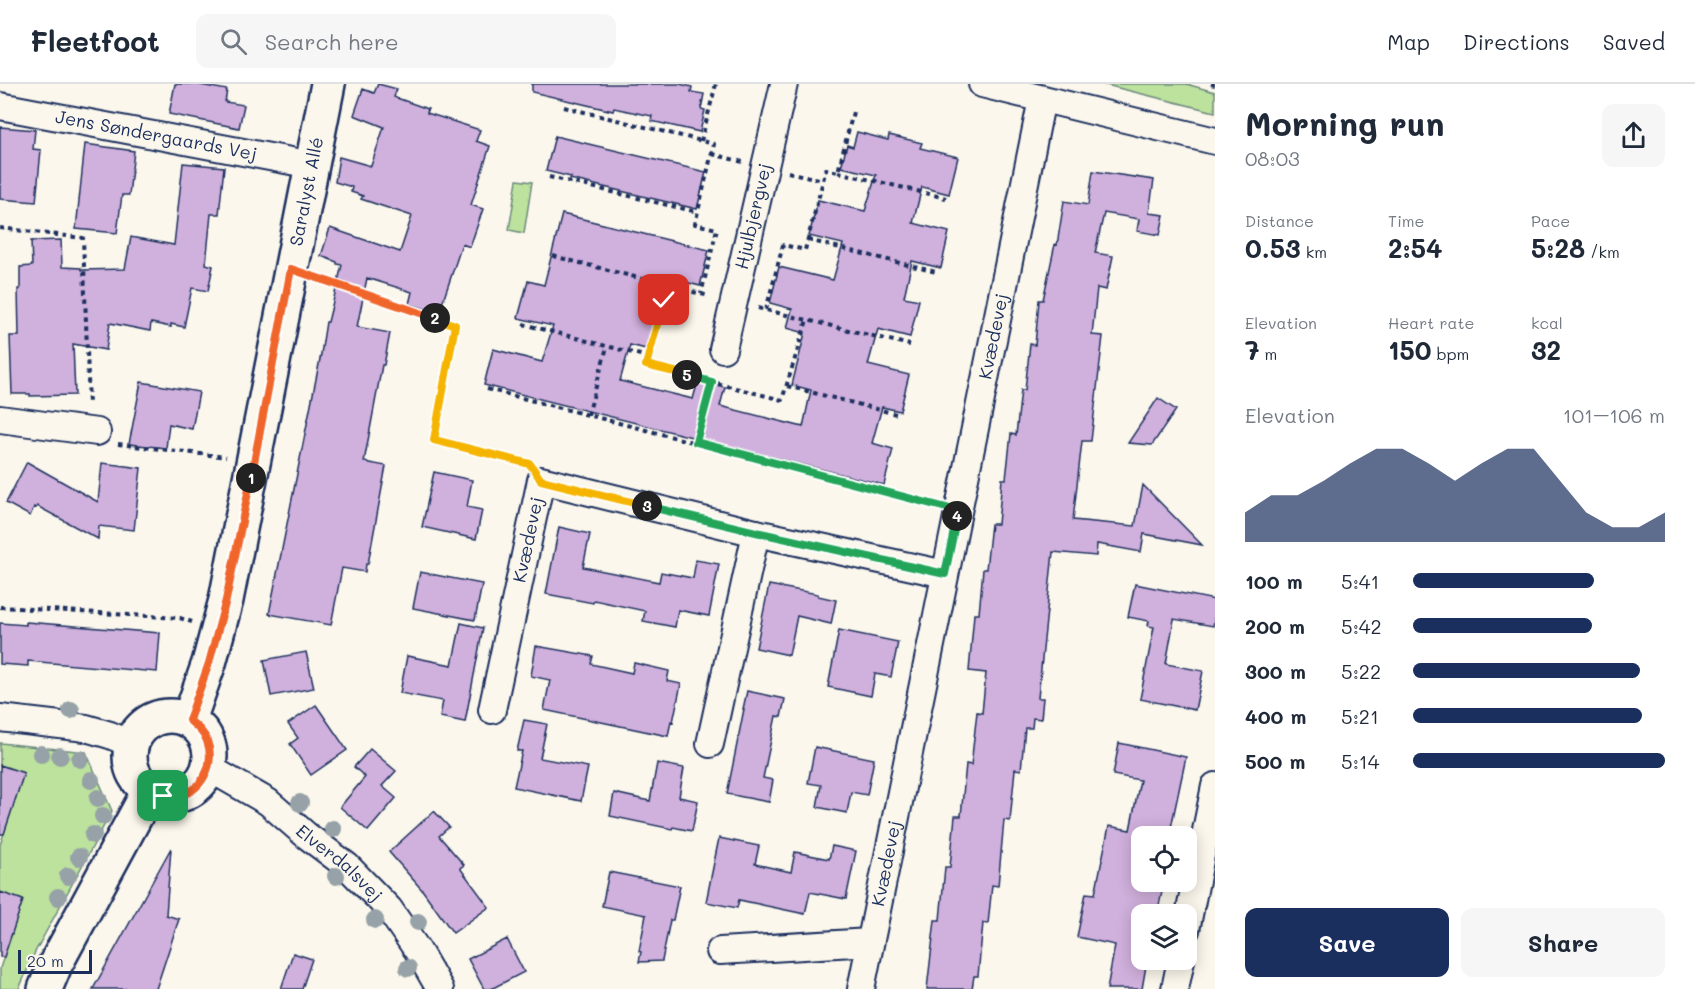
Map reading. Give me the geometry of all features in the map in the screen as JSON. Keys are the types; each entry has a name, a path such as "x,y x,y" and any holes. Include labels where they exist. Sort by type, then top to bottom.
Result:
{"street":[{"name":"Saralyst Allé","path":"189,720 209,663 226,600 328,84"},
{"name":"Hjulbjergvej","path":"723,349 784,84"},
{"path":"982,84 1215,141"},
{"name":"Kvædevej","path":"861,989 1042,99"},
{"name":"Jens Søndergaards Vej","path":"0,106 312,165"},
{"path":"0,419 93,431"},
{"name":"Kvædevej","path":"492,710 541,480 756,532 945,574"},
{"path":"710,744 756,532"},
{"path":"175,716 189,720 200,729 207,740 210,754 209,768 202,781 191,791 178,796 163,796 149,792 140,785 130,766 131,744 137,732 148,722 161,717 175,716"},
{"path":"0,718 86,728 131,744"},
{"name":"Elverdalsvej","path":"209,768 267,802 347,866 389,909 418,951 440,989"},
{"path":"1191,904 1215,787"},
{"path":"45,989 55,965 149,792"},
{"path":"720,951 870,942"},
{"path":"1175,989 1179,970"}],"path":[{"path":"701,141 716,84"},
{"path":"564,107 714,144 695,224 717,229 701,294"},
{"path":"838,172 854,108"},
{"path":"766,310 783,245 805,250 826,169 946,198"},
{"path":"549,177 697,212"},
{"path":"0,228 83,238 93,431 112,443 254,460"},
{"path":"808,240 936,272"},
{"path":"291,269 455,325 434,440 530,464 541,480"},
{"path":"679,288 675,303 664,300 646,365 782,400 807,320"},
{"path":"523,324 648,357"},
{"path":"588,415 607,346"},
{"path":"696,442 712,382"},
{"path":"787,386 896,414"},
{"path":"487,389 958,511"},
{"path":"0,607 180,618 217,633"}],"green space":[{"path":"1102,84 1186,84 1215,92 1215,112"},
{"path":"517,180 532,182 524,233 509,230"},
{"path":"0,743 86,752 112,811 35,952 19,989 0,989 0,968 23,900 0,892 0,845 24,773 0,765"}],"building":[{"path":"175,84 195,84 227,90 225,102 244,105 239,128 169,114"},
{"path":"378,84 397,89 394,97 428,109 427,113 480,130 476,141 490,146 471,205 483,209 470,247 462,244 439,313 409,304 412,292 367,278 357,327 390,333 364,462 386,466 368,564 366,564 365,572 342,568 331,625 269,614 326,322 328,322 342,265 321,256 330,228 400,252 412,216 361,199 363,196 351,192 352,187 335,182 339,157 371,166 384,127 354,115 363,89 374,93"},
{"path":"532,84 680,84 692,87 691,92 704,94 701,109 705,110 700,132 651,121 652,116 614,108 613,111 532,92"},
{"path":"0,127 35,130 33,149 41,150 36,202 0,199"},
{"path":"857,132 888,140 889,135 922,143 920,148 958,157 949,194 922,187 913,223 949,232 941,268 912,261 904,297 919,300 910,337 878,329 868,365 909,375 900,411 882,407 872,443 893,449 884,485 484,385 493,349 542,362 553,326 518,318 528,281 544,285 562,214 709,250 700,286 678,280 673,300 660,296 646,349 630,345 620,381 693,399 698,381 725,387 720,406 803,427 811,390 792,385 805,333 787,328 792,309 770,303 779,267 833,280 843,244 809,236 818,200 865,211 876,175 841,167 847,145 853,147"},
{"path":"555,136 706,172 697,209 570,179 571,177 546,171"},
{"path":"85,144 134,151 129,195 122,195 117,233 76,229"},
{"path":"183,163 224,167 219,214 211,214 206,264 213,266 208,291 192,288 184,327 151,323 150,331 110,323 106,350 73,344 75,395 12,394 10,336 19,336 20,267 32,266 31,241 61,240 62,267 81,268 81,270 125,269 131,237 174,245"},
{"path":"1093,171 1154,180 1149,213 1164,215 1160,235 1137,231 1139,219 1104,213 1095,253 1113,256 1106,290 1097,288 1092,335 1103,336 1091,441 1082,441 1073,520 1135,526 1143,485 1202,545 1144,534 1141,552 1097,544 1096,556 1053,552 1038,698 1043,698 1041,719 1033,718 1032,728 1025,728 1021,770 1015,769 1010,821 1004,820 998,886 992,885 988,924 983,923 978,976 974,976 972,989 927,989 935,920 940,920 945,867 950,867 955,816 961,816 966,764 971,765 977,712 982,713 986,673 969,671 974,614 979,614 983,569 986,569 991,524 998,524 1002,479 1006,479 1011,434 1016,435 1021,390 1025,390 1030,344 1035,345 1039,300 1043,300 1055,244 1057,245 1064,201 1088,205"},
{"path":"141,382 199,392 192,429 169,424 166,448 129,444"},
{"path":"1158,398 1176,410 1152,445 1128,443"},
{"path":"27,462 98,502 102,463 141,468 134,530 99,526 98,539 37,506 34,507 30,516 6,503"},
{"path":"434,472 472,480 467,507 482,510 476,539 422,527"},
{"path":"559,527 590,534 583,567 659,582 661,572 693,578 696,560 719,564 709,616 678,610 675,627 643,621 645,611 594,600 593,603 546,594"},
{"path":"420,572 482,584 475,620 413,608"},
{"path":"1135,584 1215,600 1213,626 1174,619 1166,664 1203,671 1195,710 1140,699 1154,627 1148,626 1149,621 1128,617"},
{"path":"769,585 818,594 818,596 836,600 831,624 797,616 789,655 756,648"},
{"path":"26,622 160,633 157,672 28,661 28,666 0,664 0,623 26,625"},
{"path":"461,623 483,628 465,722 440,717 443,701 400,693 407,656 452,665"},
{"path":"839,630 898,642 891,677 875,674 871,696 828,687"},
{"path":"536,646 593,656 591,664 632,673 634,663 669,671 667,681 681,684 668,736 544,710 550,680 531,676"},
{"path":"306,652 314,688 271,696 264,660"},
{"path":"747,691 785,699 781,717 776,716 763,778 773,780 769,802 727,794"},
{"path":"316,705 347,750 311,775 290,744 298,738 288,724"},
{"path":"524,720 547,724 540,758 588,767 581,801 514,787 522,751 517,751"},
{"path":"1119,743 1186,757 1171,826 1131,826 1131,892 1162,892 1159,904 1131,904 1131,970 1145,970 1142,989 1107,989 1115,945 1077,937 1086,893 1095,894 1109,826 1130,830 1140,780 1113,775"},
{"path":"815,747 874,759 867,795 851,792 847,813 817,807 821,785 808,783"},
{"path":"370,749 396,771 382,786 396,798 368,831 340,807 365,777 354,767"},
{"path":"657,763 684,768 679,797 698,801 692,831 610,816 614,793 650,801"},
{"path":"0,765 24,773 4,834 0,834"},
{"path":"434,811 449,827 439,836 464,865 460,868 489,907 453,933 423,891 389,852"},
{"path":"719,838 759,846 755,864 791,872 795,852 829,859 832,846 856,851 846,899 810,892 805,914 739,900 737,908 706,902"},
{"path":"171,848 166,915 179,919 156,989 93,989"},
{"path":"609,872 680,886 662,961 639,962 646,915 602,906"},
{"path":"0,892 23,900 4,957 0,957"},
{"path":"507,939 524,972 491,989 484,989 468,959"},
{"path":"293,953 312,959 302,989 281,989"}],"route":[{"path":"163,796 178,796 191,791 202,781 209,768 210,754 207,740 200,729 189,720 209,663 226,600 291,269 455,325 434,440 530,464 541,480 756,532 945,574 958,511 696,442 712,382 646,365 664,300"}]}
